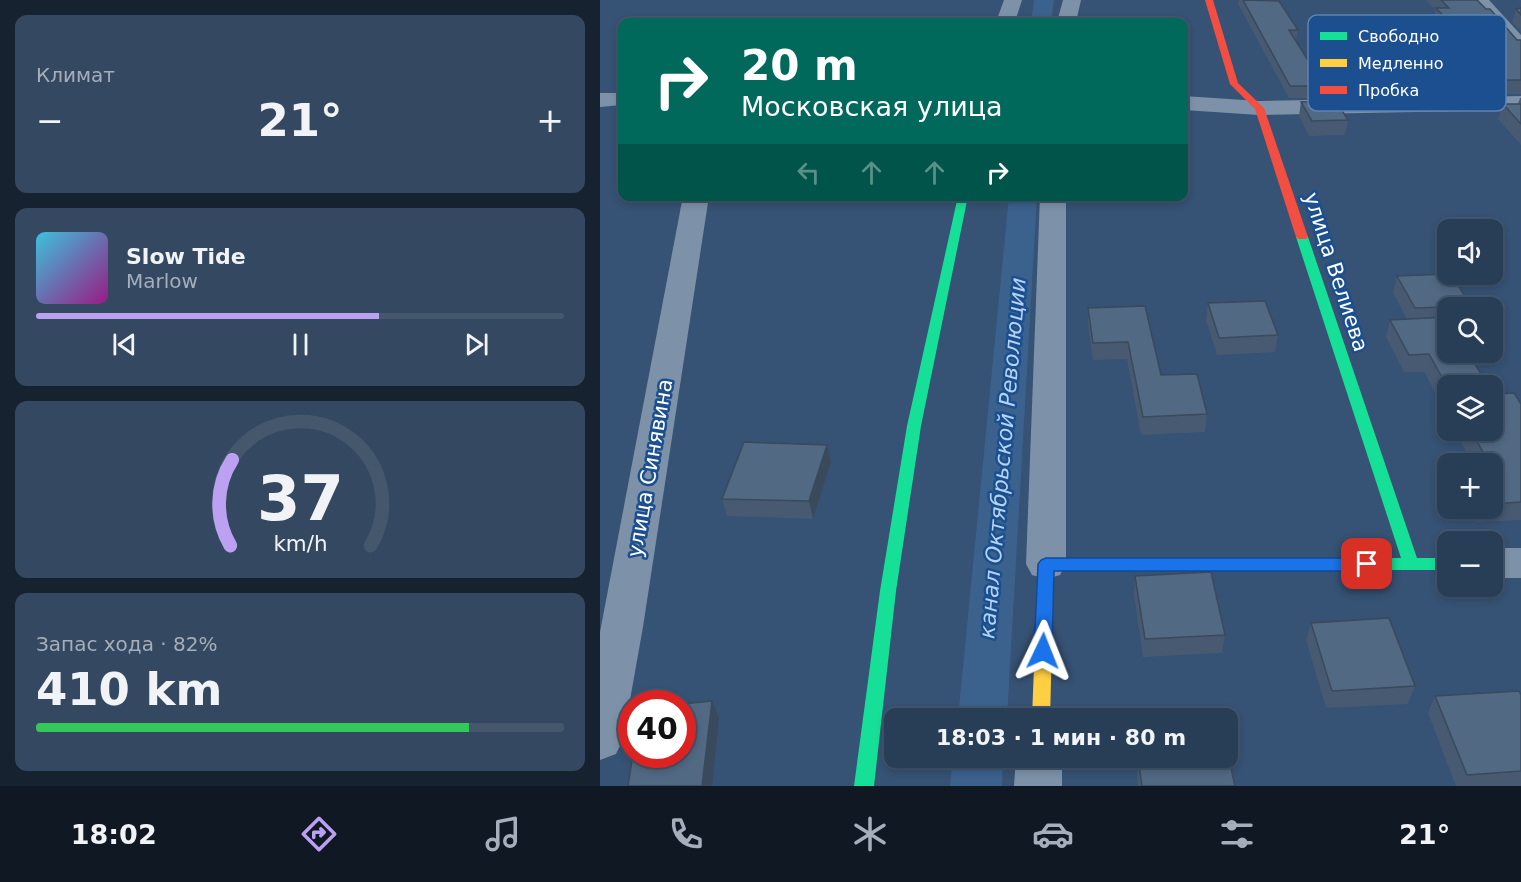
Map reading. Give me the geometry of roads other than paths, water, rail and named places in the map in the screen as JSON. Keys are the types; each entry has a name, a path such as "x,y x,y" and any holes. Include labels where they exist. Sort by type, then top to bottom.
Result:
{"street":[{"path":"1007,18 1013,0"},
{"path":"1068,18 1072,0"},
{"name":"улица Велиева","path":"1209,0 1234,84 1259,108 1411,564"},
{"path":"1479,0 1492,15"},
{"path":"1506,30 1521,47"},
{"path":"600,100 618,99"},
{"path":"1188,103 1259,108 1308,107"},
{"path":"1506,103 1521,103"},
{"name":"улица Синявина","path":"600,739 624,616 695,201"},
{"path":"864,786 888,591 914,426 962,201"},
{"path":"1041,708 1053,201"},
{"path":"1503,563 1521,563"},
{"path":"1046,564 1437,564"},
{"path":"1038,786 1039,768"}],"waterway":[{"name":"канал Октябрьской Революции","path":"1042,18 1044,0"},
{"name":"канал Октябрьской Революции","path":"983,708 1023,201"},
{"name":"канал Октябрьской Революции","path":"976,786 977,768"}]}
